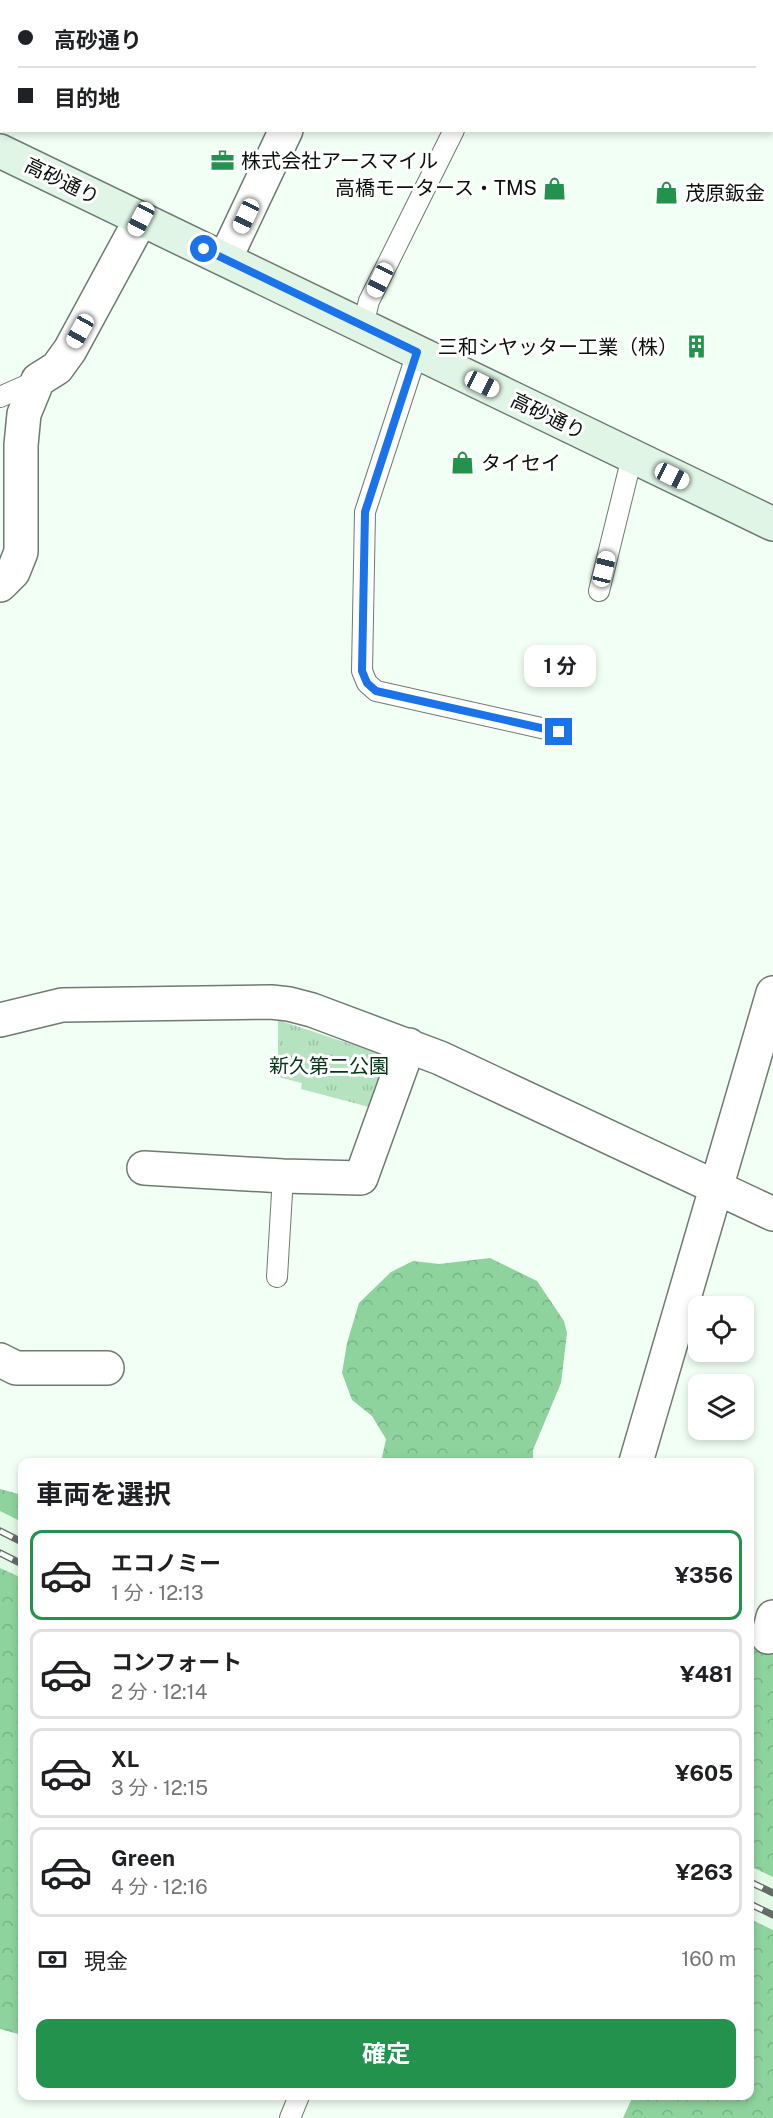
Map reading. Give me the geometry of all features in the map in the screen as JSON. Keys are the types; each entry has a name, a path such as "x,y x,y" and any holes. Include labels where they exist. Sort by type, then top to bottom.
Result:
{"street":[{"path":"225,259 285,132"},
{"name":"高砂通り","path":"0,151 773,524"},
{"path":"0,585 13,572 21,552 21,445 24,414 38,380 57,368 70,350 141,219"},
{"path":"637,1458 773,993"},
{"path":"0,1020 62,1005 271,1002 289,1004 312,1010 440,1058 773,1214"},
{"path":"144,1168 361,1178 409,1045"},
{"path":"0,1360 16,1368 107,1368"}],"lane":[{"path":"363,325 369,301 453,132"},
{"path":"417,352 365,512 362,671 364,677 376,691 559,732"},
{"path":"0,397 38,380"},
{"path":"599,591 632,457"},
{"path":"277,1277 283,1176"},
{"path":"290,2118 297,2100"}],"shaded area":[{"path":"0,1511 18,1520 18,1576 0,1568"},
{"path":"754,1868 773,1877 773,1930 754,1921"}],"green space":[{"name":"新久第二公園","path":"278,1020 387,1056 369,1107 301,1089 302,1083 278,1077"},
{"path":"490,1258 537,1281 564,1321 567,1333 561,1383 533,1450 533,1458 382,1458 386,1439 372,1416 352,1400 342,1373 347,1343 359,1303 391,1272 413,1261 439,1264"},
{"path":"0,1489 18,1494 18,1520 0,1511"},
{"path":"0,1568 18,1576 18,2034 0,2029"},
{"path":"754,1641 773,1650 773,1877 754,1868"},
{"path":"754,1921 773,1930 773,2118 623,2118 631,2100 754,2100"}],"railway":[{"path":"0,1531 18,1540"},
{"path":"0,1553 18,1562"},
{"path":"754,1884 773,1893"},
{"path":"754,1906 773,1915"}],"place":[{"name":"株式会社アースマイル","path":"223,161"},
{"name":"高橋モータース・TMS","path":"555,188"},
{"name":"茂原鈑金","path":"667,193"},
{"name":"三和シヤッター工業（株）","path":"696,347"},
{"name":"タイセイ","path":"463,463"}],"route":[{"path":"204,249 417,352 365,512 362,671 367,683 376,691 559,732"}]}
